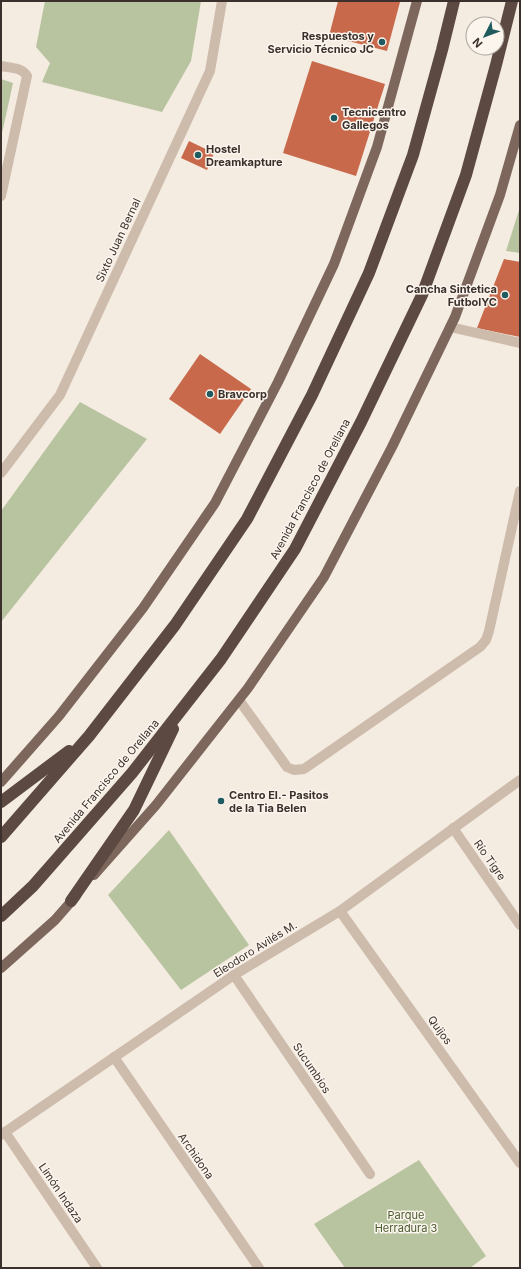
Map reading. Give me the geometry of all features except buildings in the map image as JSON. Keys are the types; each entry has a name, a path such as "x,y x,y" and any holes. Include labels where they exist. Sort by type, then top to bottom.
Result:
{"highway":[{"path":"1,837 89,736 175,625 247,519 312,394 369,273 413,155 454,1"},
{"name":"Avenida Francisco de Orellana","path":"1,916 33,886 132,774 221,659 295,550 361,422 422,295 466,175 512,1"},
{"path":"71,901 134,810 183,708"},
{"path":"1,802 89,736"}],"main road":[{"path":"1,782 59,716 143,608 215,503 278,382 334,264 378,147 417,1"},
{"path":"1,968 55,920 156,805 238,700 324,577 392,447 450,326 500,195 520,124"}],"street":[{"name":"Sixto Juan Bernal","path":"1,473 60,394 67,380 210,71 222,1"},
{"path":"1,66 24,72 27,76 1,196"},
{"path":"450,326 520,343"},
{"path":"238,700 287,767 294,770 304,769 480,647 486,640 489,631 520,491"},
{"name":"Eleodoro Avilés M.","path":"3,1134 234,975 340,911 520,780"},
{"name":"Río Tigre","path":"453,828 520,925"},
{"name":"Quijos","path":"340,911 520,1163"},
{"name":"Sucumbíos","path":"234,975 370,1174"},
{"name":"Archidona","path":"114,1058 259,1268"},
{"name":"Limón Indaza","path":"3,1134 97,1268"}],"green space":[{"path":"45,1 201,1 191,61 162,112 42,82 50,63 36,47"},
{"path":"1,79 13,83 1,138"},
{"path":"520,207 520,253 506,251"},
{"path":"80,402 147,439 1,622 1,511"},
{"path":"169,830 249,945 181,990 108,895"},
{"name":"Parque Herradura 3","path":"419,1160 486,1256 470,1268 345,1268 314,1224"}],"place":[{"name":"Respuestos y Servicio Técnico JC","path":"382,42"},
{"name":"Tecnicentro Gallegos","path":"334,118"},
{"name":"Hostel Dreamkapture","path":"198,155"},
{"name":"Cancha Sintetica FutbolYC","path":"505,295"},
{"name":"Bravcorp","path":"210,394"},
{"name":"Centro EI.- Pasitos de la Tia Belen","path":"221,801"}]}
